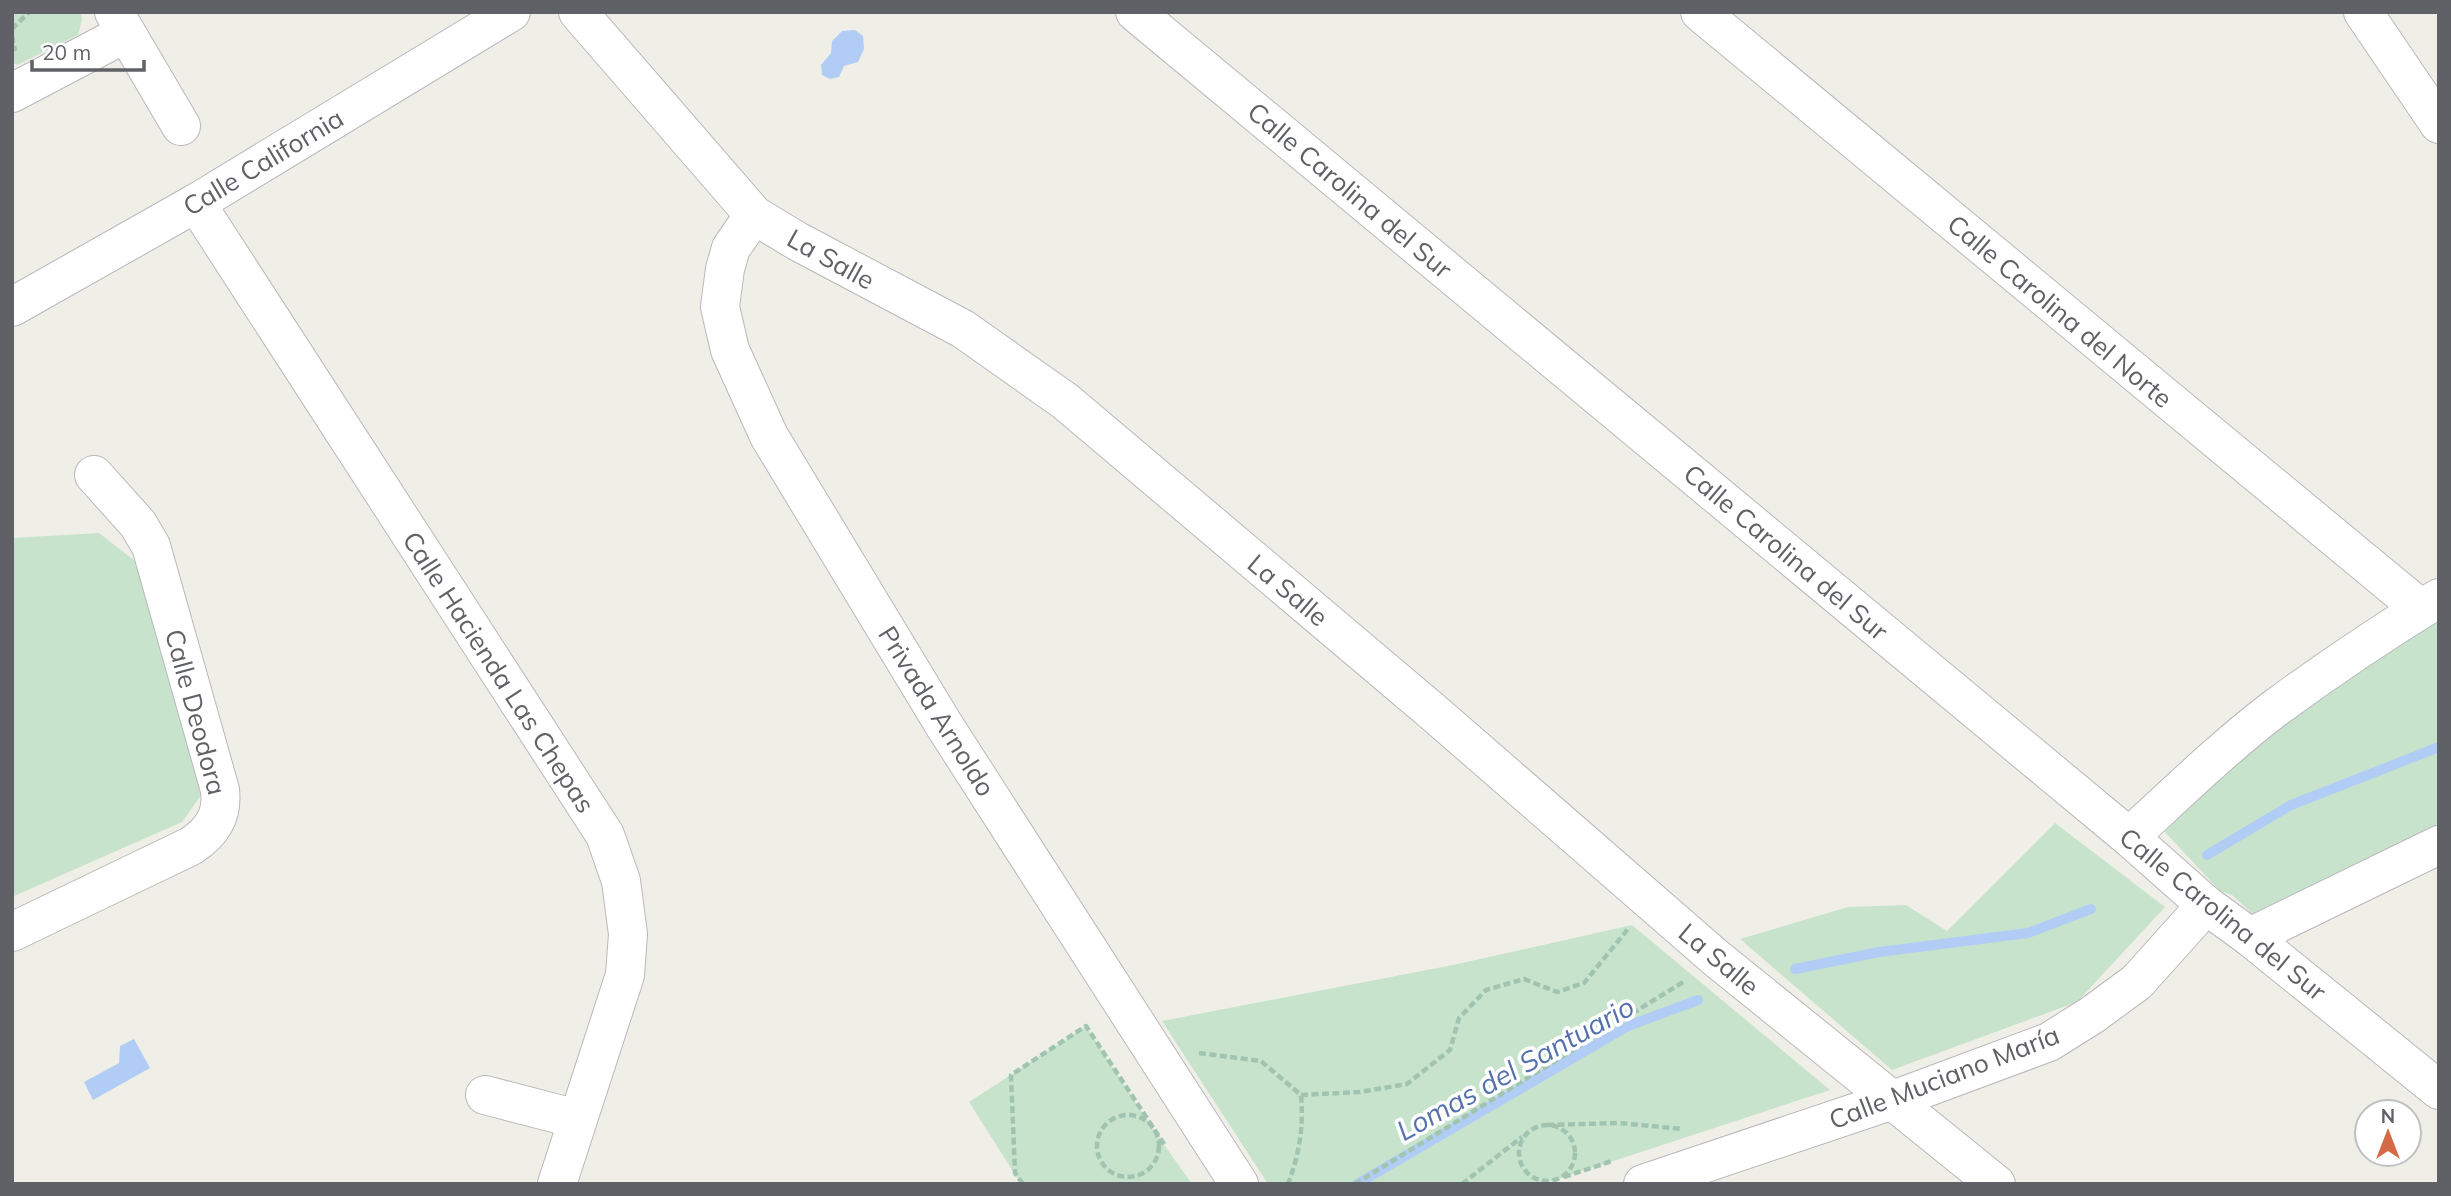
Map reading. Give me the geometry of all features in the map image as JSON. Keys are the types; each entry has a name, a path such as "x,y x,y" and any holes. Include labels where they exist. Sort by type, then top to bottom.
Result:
{"street":[{"name":"Calle California","path":"12,307 196,204 511,12"},
{"name":"La Salle","path":"578,12 754,215 797,241 963,329 1065,401 1412,695 1716,958 1996,1184"},
{"name":"Calle Carolina del Sur","path":"1135,12 2129,837 2206,905 2250,937 2439,1090"},
{"name":"Calle Carolina del Norte","path":"1700,12 2430,604"},
{"path":"2363,12 2439,124"},
{"path":"12,93 120,22 181,126"},
{"name":"Calle Hacienda Las Chepas","path":"196,204 605,835 621,881 628,934 625,975 557,1184"},
{"name":"Privada Arnoldo","path":"754,215 731,248 720,307 730,350 769,436 944,725 1239,1184"},
{"name":"Calle Deodora","path":"12,932 191,846 205,837 219,814 220,790 150,546 138,524 94,475"},
{"path":"2129,837 2208,764 2273,710 2359,649 2430,604"},
{"path":"2250,937 2439,845"},
{"name":"Calle Muciano María","path":"1658,1182 2049,1042 2137,982 2206,905"},
{"path":"485,1095 577,1119"}],"path":[{"path":"12,29 29,12"},
{"path":"1189,1052 1261,1062 1301,1095 1360,1092 1407,1084 1450,1050 1460,1018 1486,990 1524,979 1557,992 1584,983 1632,925"},
{"path":"1354,1184 1692,976"},
{"path":"1022,1184 1015,1172 1011,1075 1086,1026 1155,1132 1158,1140 1156,1160 1142,1173 1123,1176 1106,1168 1100,1160 1098,1139 1109,1121 1119,1116 1130,1115 1149,1123 1155,1132 1170,1153"},
{"path":"1288,1184 1297,1159 1303,1118 1301,1095"},
{"path":"1462,1184 1529,1132 1547,1125 1619,1123 1689,1130"},
{"path":"1529,1132 1519,1147 1521,1166 1535,1179 1546,1182 1561,1179 1573,1166 1575,1147 1565,1131 1547,1125"}],"green space":[{"path":"12,12 81,12 82,20 78,35 17,65 12,62"},
{"path":"99,533 135,561 204,791 182,822 12,897 12,538"},
{"path":"2439,609 2439,836 2284,913 2267,907 2253,914 2232,895 2220,891 2163,830 2190,794"},
{"path":"2055,823 2165,907 2077,1002 1892,1070 1740,939 1848,907 1906,905 1947,931"},
{"path":"1632,925 1830,1090 1543,1184 1268,1184 1162,1021 1453,965"},
{"path":"1086,1026 1192,1184 1021,1184 969,1102"}],"water":[{"path":"855,30 863,36 864,49 858,62 844,66 839,77 830,79 822,75 821,65 831,53 832,41 842,31"},
{"path":"134,1039 150,1068 93,1100 84,1082 119,1063 120,1046"}],"waterway":[{"name":"Lomas del Santuario","path":"2207,855 2291,805 2439,747"},
{"name":"Lomas del Santuario","path":"1795,969 1879,952 2028,933 2091,909"},
{"name":"Lomas del Santuario","path":"1357,1184 1628,1026 1698,1000"}]}
